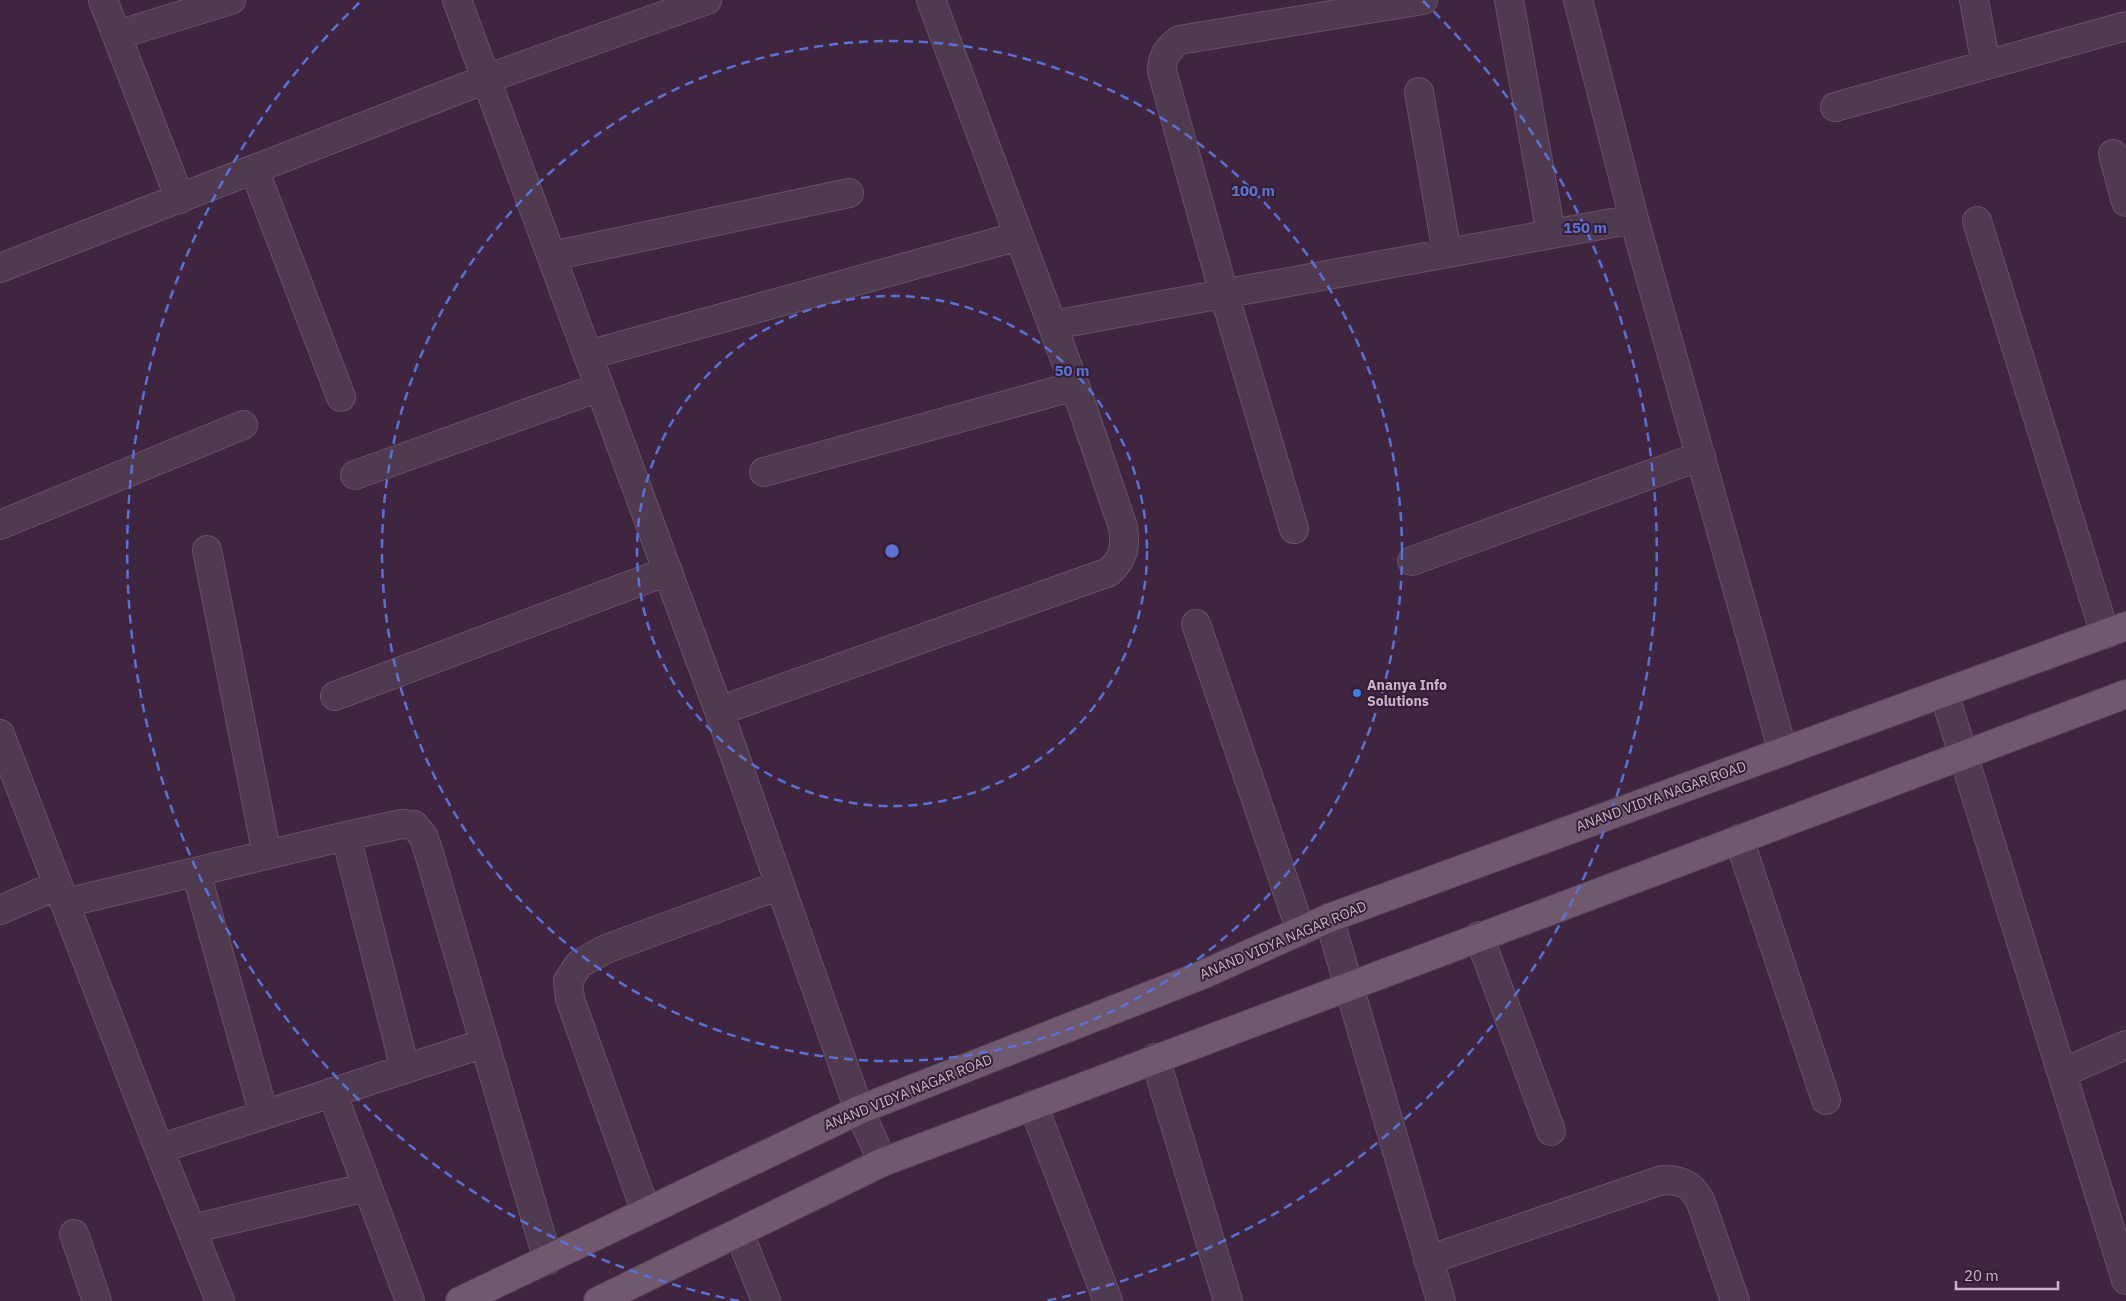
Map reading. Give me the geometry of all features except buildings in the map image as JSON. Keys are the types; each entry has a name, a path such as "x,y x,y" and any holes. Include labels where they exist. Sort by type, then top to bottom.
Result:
{"main road":[{"name":"ANAND VIDYA NAGAR ROAD","path":"460,1301 859,1110 1202,975 1329,918 2115,630"},
{"path":"598,1301 883,1162 1348,985 2126,694"}],"street":[{"path":"103,0 180,198"},
{"path":"117,35 231,0"},
{"path":"457,0 719,711 859,1110 883,1162"},
{"path":"1,266 486,79 707,0"},
{"path":"719,711 1109,572 1120,561 1126,546 1123,527 1075,386 932,0"},
{"path":"1294,529 1224,294 1162,71 1162,60 1167,50 1179,40 1283,11 1424,0"},
{"path":"1509,0 1551,234"},
{"path":"1578,0 1634,219 1783,752"},
{"path":"1974,0 1986,65"},
{"path":"1835,107 2126,26"},
{"path":"1419,92 1447,253"},
{"path":"2112,154 2126,202"},
{"path":"254,169 341,397"},
{"path":"552,256 849,193"},
{"path":"1053,325 1634,219"},
{"path":"1977,221 2115,630"},
{"path":"588,355 1019,236"},
{"path":"764,472 1075,386"},
{"path":"355,474 600,387"},
{"path":"0,525 243,425"},
{"path":"1412,561 1701,456"},
{"path":"207,550 267,855"},
{"path":"335,696 668,571"},
{"path":"1196,624 1301,931"},
{"path":"1944,693 2062,1073 2124,1263"},
{"path":"0,734 159,1149 220,1301"},
{"path":"0,910 61,894 196,872 346,836 402,824 414,825 423,836 548,1260"},
{"path":"346,836 405,1069"},
{"path":"1739,839 1826,1100"},
{"path":"196,872 264,1114"},
{"path":"646,1212 570,999 568,981 579,964 606,949 780,885"},
{"path":"1329,918 1441,1301"},
{"path":"1479,936 1551,1131"},
{"path":"159,1149 485,1043"},
{"path":"2062,1073 2126,1045"},
{"path":"1155,1058 1228,1301"},
{"path":"332,1092 410,1301"},
{"path":"1033,1105 1108,1301"},
{"path":"1428,1260 1662,1180 1680,1180 1692,1187 1700,1200 1735,1301"},
{"path":"192,1229 367,1187"},
{"path":"739,1233 766,1301"},
{"path":"74,1234 97,1301"}],"place":[{"name":"Ananya Info Solutions","path":"1357,693"}]}
